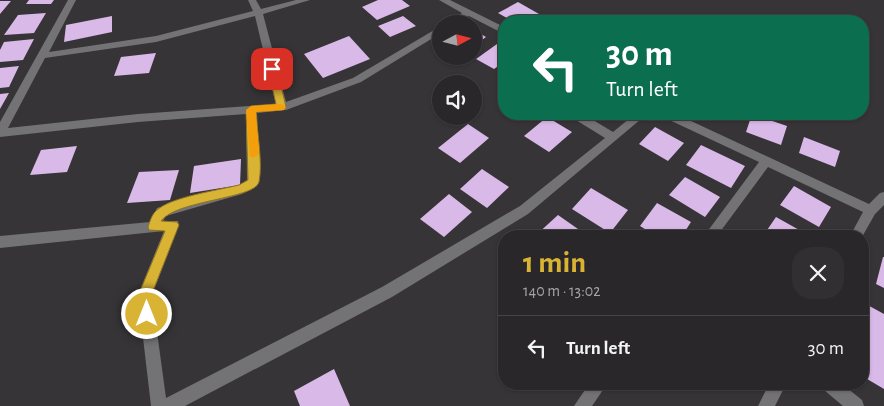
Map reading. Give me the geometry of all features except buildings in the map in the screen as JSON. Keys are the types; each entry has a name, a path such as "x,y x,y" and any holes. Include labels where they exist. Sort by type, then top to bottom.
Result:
{"street":[{"path":"0,132 72,0"},
{"path":"252,0 258,12 282,107"},
{"path":"40,56 156,39 306,0"},
{"path":"443,0 498,28"},
{"path":"0,132 138,118 282,107 358,80 432,35"},
{"path":"154,227 161,212 242,189 253,183 251,110"},
{"path":"584,120 613,138"},
{"path":"168,406 387,292 524,210 635,120"},
{"path":"680,120 870,210"},
{"path":"714,230 766,161"},
{"path":"859,230 870,210 884,197"},
{"path":"0,242 173,225 145,296 159,406"},
{"path":"582,406 594,390"},
{"path":"766,406 775,390"},
{"path":"837,390 856,406"}],"slow traffic":[{"path":"253,154 251,110 281,107"}],"route":[{"path":"147,314 145,296 173,225 154,227 161,212 180,204 242,189 253,183 251,110 282,107 272,69"}]}
